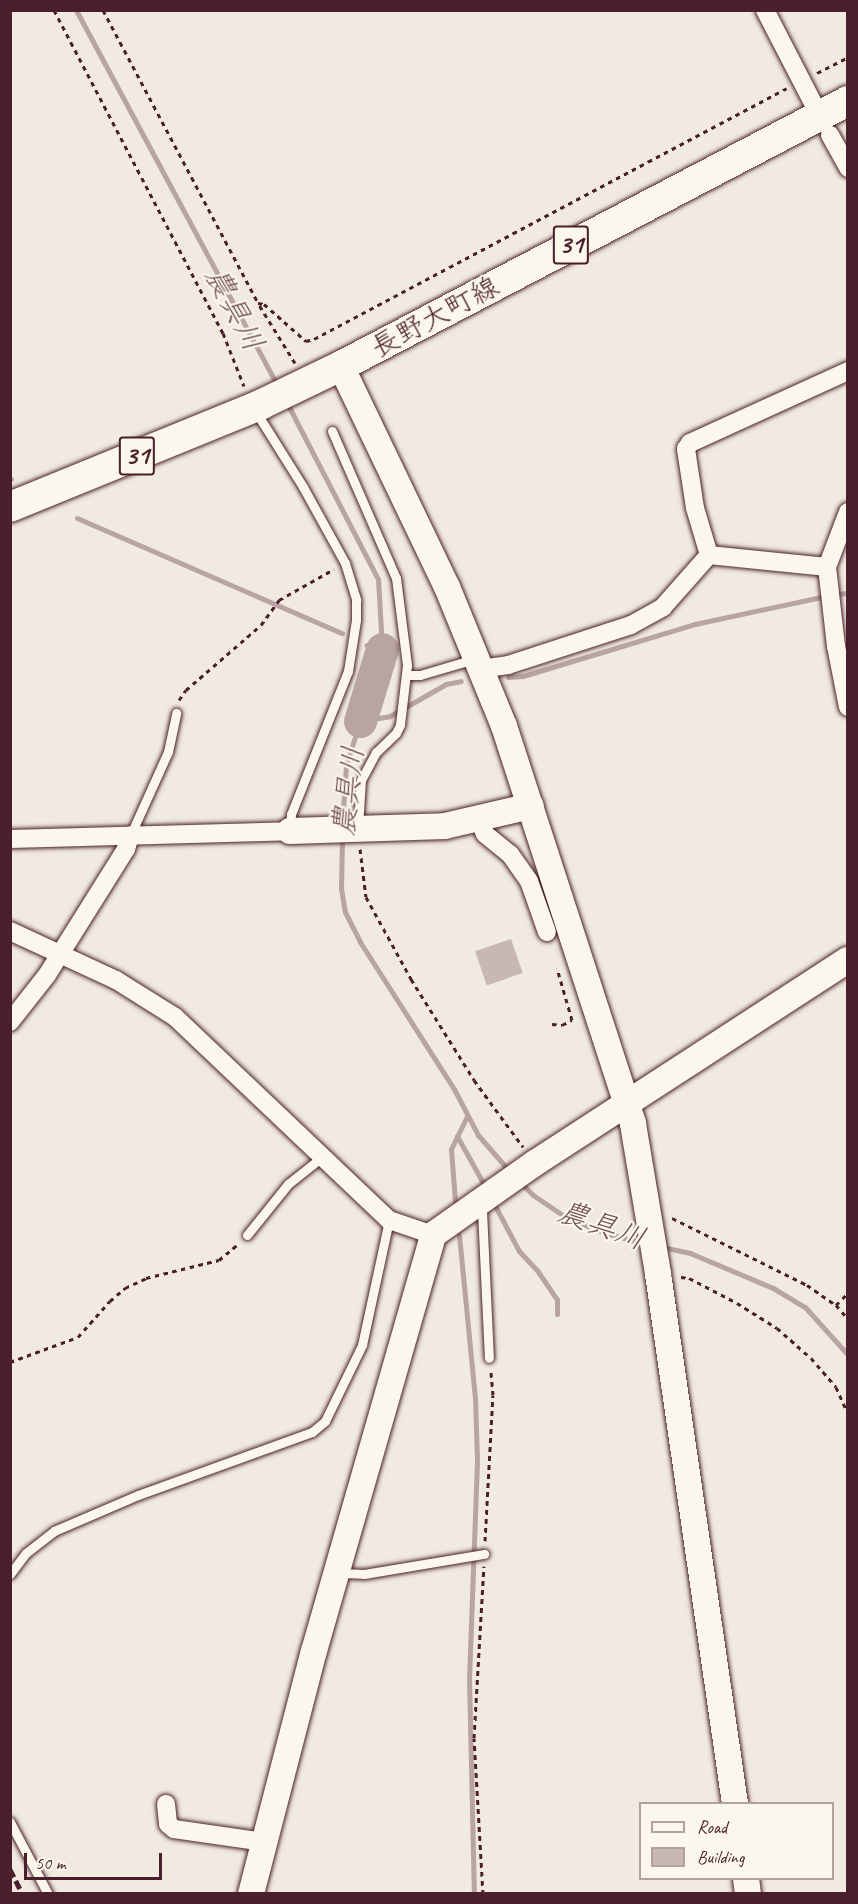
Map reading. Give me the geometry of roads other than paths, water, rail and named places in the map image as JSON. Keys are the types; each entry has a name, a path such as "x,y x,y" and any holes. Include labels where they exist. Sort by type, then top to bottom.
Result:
{"main road":[{"name":"長野大町線","path":"10,507 258,406 301,386 848,101"}],"street":[{"path":"765,10 813,103"},
{"path":"830,135 848,168"},
{"path":"341,366 447,586 478,664 531,806 627,1102 642,1166 735,1802"},
{"path":"709,555 701,533 686,455 690,443 848,371"},
{"path":"848,512 827,567 836,646 848,707"},
{"path":"478,664 508,665 631,625 663,607 709,555"},
{"path":"709,555 827,567"},
{"path":"10,839 428,828 479,820 531,806"},
{"path":"479,820 485,834 510,854 529,881 547,932"},
{"path":"10,1022 33,996 126,849 130,836"},
{"path":"10,931 116,980 175,1017 389,1220 433,1235"},
{"path":"251,1893 336,1573 433,1235 530,1166 848,960"},
{"path":"166,1804 168,1824 174,1829 264,1842"}],"lane":[{"path":"258,406 265,430 303,487 345,563 356,600 353,646 348,671 291,814 296,831"},
{"path":"332,430 396,578 403,622 406,675 400,725 396,733 376,752 361,780 354,830"},
{"path":"406,675 420,675 478,664"},
{"path":"130,836 168,752 176,713"},
{"path":"247,1235 288,1184 322,1157"},
{"path":"481,1201 489,1358"},
{"path":"10,1574 26,1553 54,1531 138,1495 312,1432 325,1420 362,1345 389,1220"},
{"path":"336,1573 364,1574 483,1554"},
{"path":"10,1822 48,1893"}],"waterway":[{"name":"農具川","path":"76,10 278,387"},
{"name":"農具川","path":"287,403 378,579 382,649 366,645"},
{"path":"77,518 342,633"},
{"path":"837,594 848,593"},
{"path":"508,677 523,676 695,624 821,597"},
{"name":"農具川","path":"360,721 382,649"},
{"name":"農具川","path":"342,824 346,765 360,721 390,716 446,684 461,681"},
{"name":"農具川","path":"342,836 341,888 345,912 360,942 454,1089 478,1135 511,1173"},
{"path":"455,1201 451,1149 467,1116"},
{"path":"457,1136 487,1190"},
{"name":"農具川","path":"520,1182 533,1195 567,1218 605,1233 647,1244"},
{"path":"492,1200 519,1251 537,1270 557,1300 557,1314"},
{"path":"459,1235 475,1397 477,1461 469,1678 474,1894"},
{"name":"農具川","path":"662,1247 690,1253 773,1288 805,1307 848,1355"}],"railway":[{"path":"10,1869 23,1894"}]}
